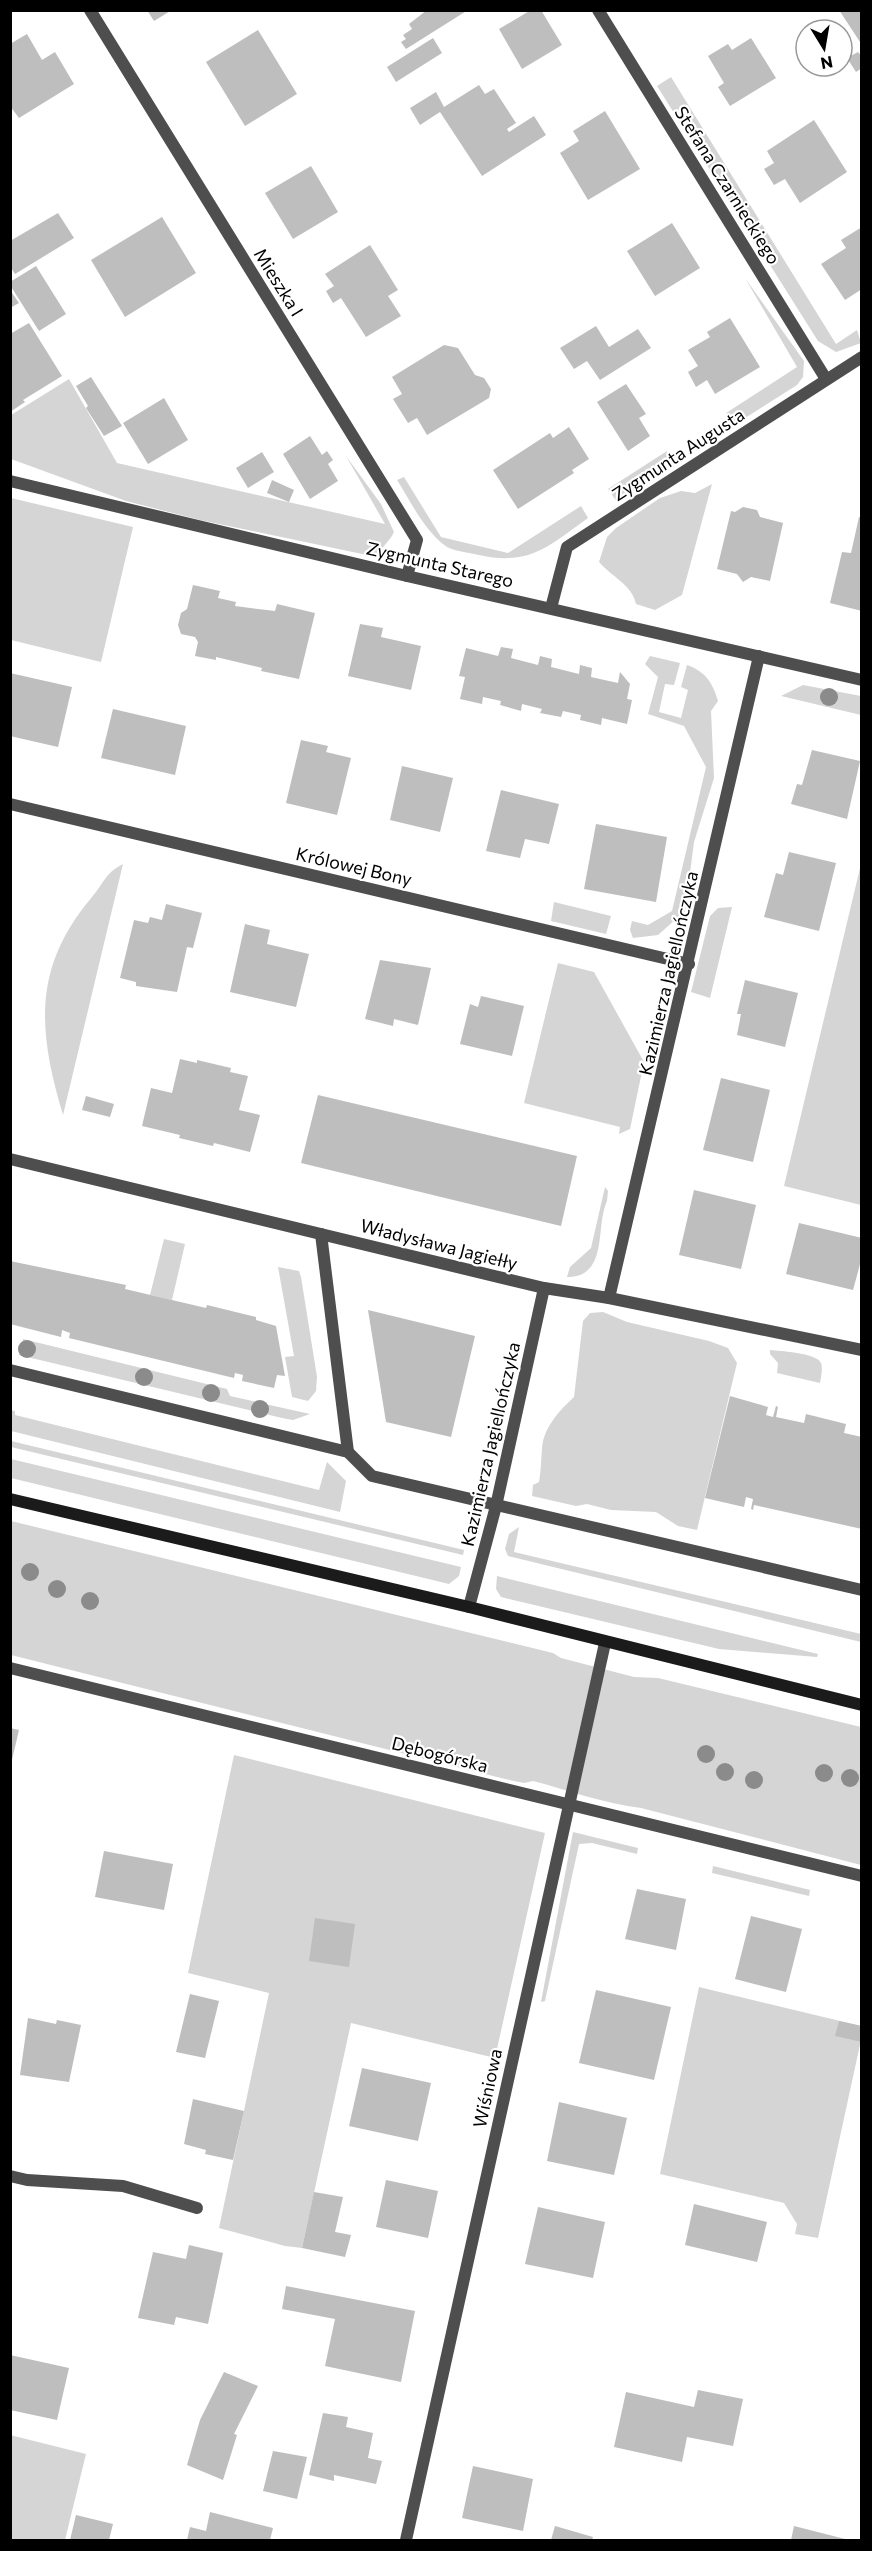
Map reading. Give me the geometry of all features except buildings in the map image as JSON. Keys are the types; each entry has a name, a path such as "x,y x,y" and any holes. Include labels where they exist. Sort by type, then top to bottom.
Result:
{"main road":[{"path":"10,1499 469,1607 605,1643 861,1705"}],"street":[{"name":"Mieszka I","path":"90,10 417,540 408,576"},
{"name":"Stefana Czarnieckiego","path":"598,10 826,379"},
{"name":"Zygmunta Augusta","path":"550,608 567,547 861,357"},
{"name":"Zygmunta Starego","path":"10,482 861,680"},
{"name":"Kazimierza Jagiellończyka","path":"609,1298 689,964 759,656"},
{"name":"Królowej Bony","path":"10,804 689,964"},
{"name":"Władysława Jagiełły","path":"10,1159 544,1288 609,1298 861,1350"},
{"path":"321,1234 348,1452"},
{"name":"Kazimierza Jagiellończyka","path":"469,1607 496,1506 544,1288"},
{"path":"10,1370 348,1452 372,1476 861,1590"},
{"name":"Wiśniowa","path":"406,2541 605,1643"},
{"name":"Dębogórska","path":"10,1668 861,1876"},
{"path":"10,2176 27,2180 123,2186 197,2208"}],"shaded area":[{"path":"671,77 836,344 857,330 861,343 836,352 818,341 657,86"},
{"path":"745,278 804,361 803,377 797,385 734,425 726,413 797,367"},
{"path":"69,379 117,463 385,524 346,456 381,504 394,532 379,554 367,555 200,520 126,501 11,459 11,415"},
{"path":"667,451 667,468 617,502 608,489"},
{"path":"404,477 441,537 508,553 581,506 588,518 548,546 523,556 493,557 457,550 439,541 425,525 397,480"},
{"path":"712,484 682,595 655,610 636,604 626,586 599,562 607,537 616,528 660,498 681,491 695,493"},
{"path":"11,498 133,527 101,662 11,640"},
{"path":"650,656 680,663 674,685 665,684 659,712 681,718 688,690 681,687 687,665 703,674 714,689 718,701 711,711 714,778 694,842 685,911 658,935 633,938 630,930 632,921 648,925 672,911 706,767 684,726 648,714 658,677 645,664"},
{"path":"803,685 861,696 861,715 781,696"},
{"path":"123,864 63,1115 45,1028 50,975 59,949 73,923 108,875"},
{"path":"861,864 861,1205 784,1186"},
{"path":"554,902 611,916 606,934 551,921"},
{"path":"732,907 710,998 691,992 710,916 718,908"},
{"path":"558,963 594,972 644,1062 630,1129 619,1134 620,1127 524,1103"},
{"path":"605,1187 608,1191 607,1201 595,1260 589,1269 580,1275 567,1277 570,1267 591,1248"},
{"path":"164,1239 185,1244 172,1300 150,1295"},
{"path":"278,1267 299,1271 301,1277 317,1377 316,1391 308,1401 292,1397 285,1357 294,1356"},
{"path":"603,1312 627,1322 709,1341 728,1348 737,1363 697,1530 678,1526 656,1512 611,1510 587,1504 576,1506 532,1496 533,1485 539,1482 545,1434 558,1414 574,1397 583,1321 590,1313"},
{"path":"23,1339 227,1389 230,1396 310,1414 293,1420 282,1418 19,1355"},
{"path":"770,1350 798,1353 818,1360 822,1368 820,1383 777,1373 778,1363 770,1354"},
{"path":"10,1410 15,1411 15,1415 319,1490 327,1462 346,1481 340,1512 11,1431"},
{"path":"11,1441 464,1550 463,1555 11,1447"},
{"path":"11,1459 461,1567 459,1576 449,1584 11,1478"},
{"path":"11,1521 553,1653 561,1658 634,1677 658,1678 861,1727 861,1865 533,1781 524,1783 505,1779 11,1655"},
{"path":"519,1527 514,1552 861,1634 861,1642 508,1556 505,1549 509,1534"},
{"path":"497,1576 818,1654 817,1657 719,1649 501,1597 496,1589"},
{"path":"234,1755 545,1833 495,2058 351,2023 302,2248 285,2246 219,2228 269,1993 188,1973"},
{"path":"573,1832 638,1848 637,1854 592,1843 579,1844 545,2001 541,2002"},
{"path":"713,1866 810,1890 809,1896 712,1873"},
{"path":"699,1987 861,2026 861,2040 818,2238 795,2234 797,2224 784,2203 660,2174"},
{"path":"10,2435 86,2454 65,2540 11,2540"}]}
